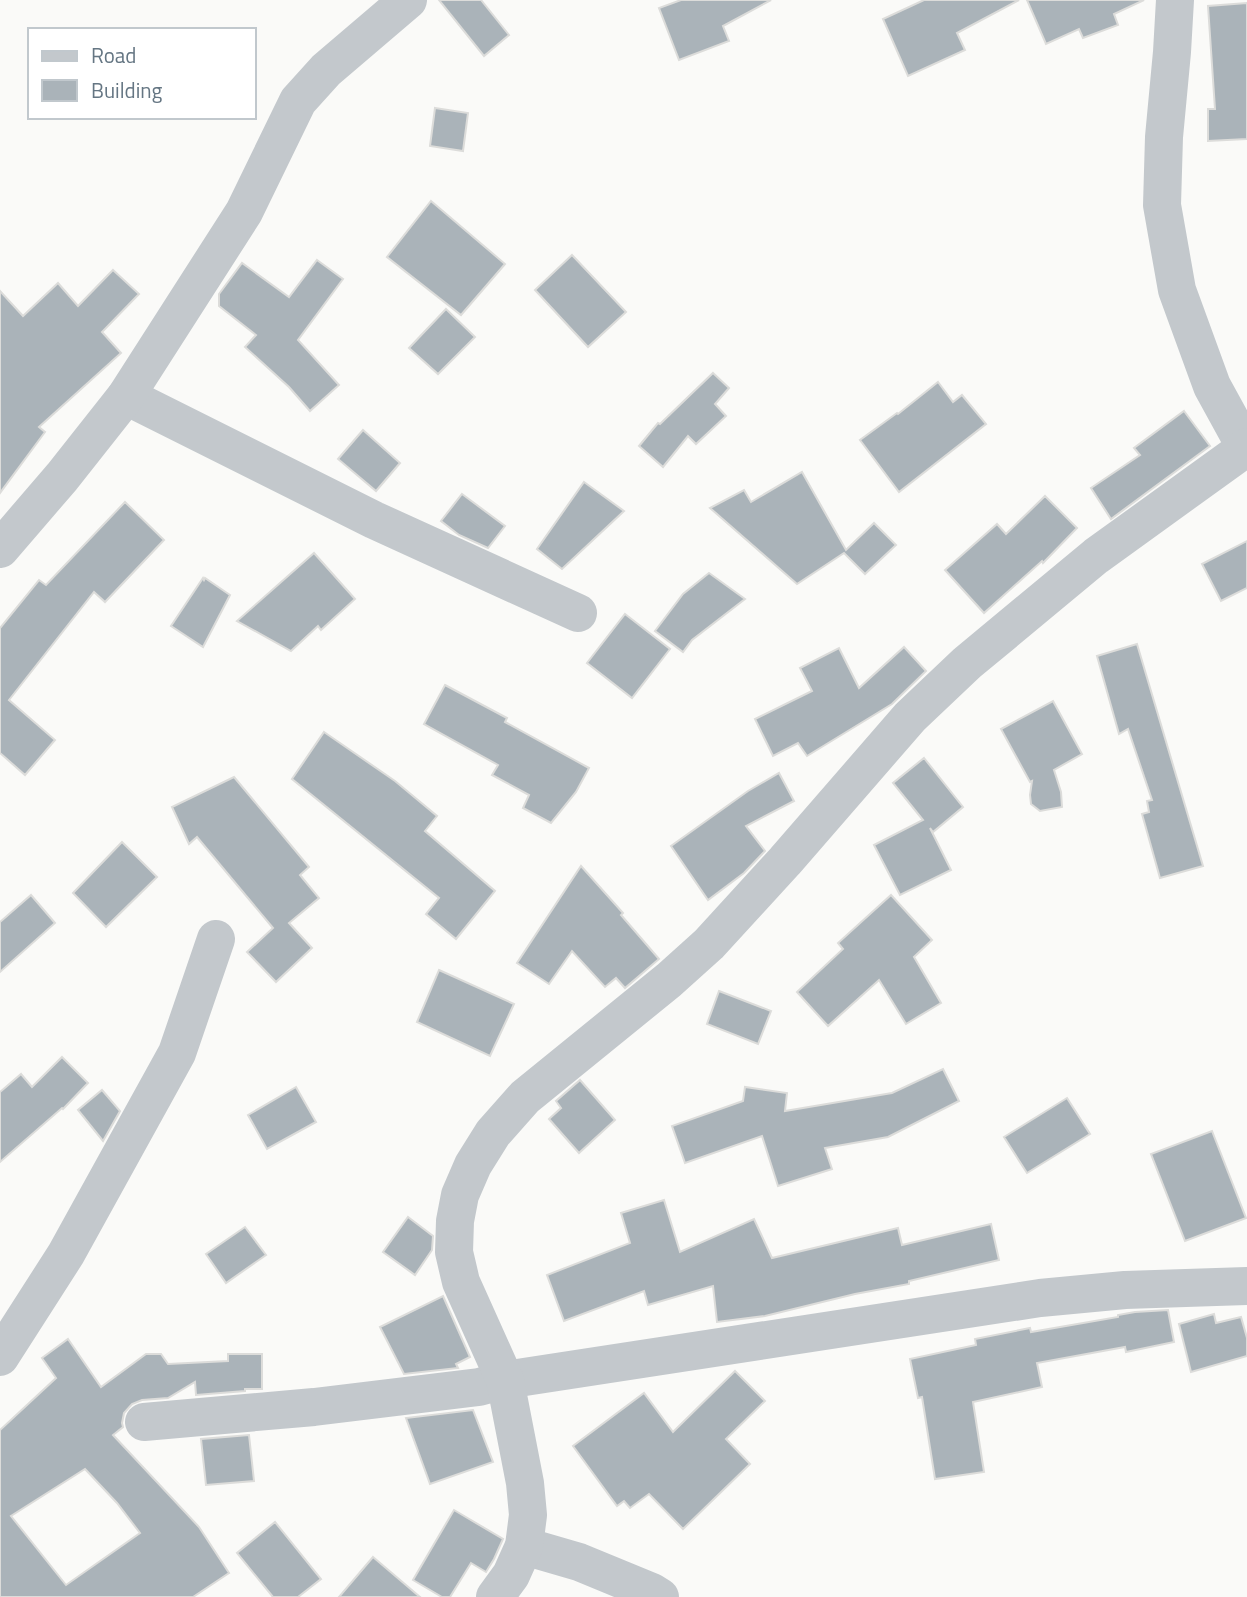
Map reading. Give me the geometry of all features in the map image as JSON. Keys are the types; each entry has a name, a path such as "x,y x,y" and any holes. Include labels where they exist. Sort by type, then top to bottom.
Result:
{"street":[{"path":"0,549 126,396 244,212 298,101 327,70 408,0"},
{"path":"495,1597 524,1546 527,1505 520,1452 505,1380 461,1282 454,1252 454,1221 460,1195 493,1133 525,1097 669,980 709,944 910,717 967,663 1097,555 1246,448 1212,386 1177,290 1162,205 1164,136 1175,0"},
{"path":"126,396 374,520 578,613"},
{"path":"0,1357 66,1254 177,1053 216,939"},
{"path":"144,1422 314,1407 479,1387 505,1380 1040,1298 1125,1290 1247,1286"},
{"path":"524,1546 579,1562 660,1597"}],"building":[{"path":"439,0 481,0 509,35 484,56"},
{"path":"681,0 771,0 723,26 729,41 679,60 659,8"},
{"path":"924,0 1019,0 957,33 965,50 908,76 883,19"},
{"path":"1027,0 1144,0 1114,14 1118,25 1083,38 1079,29 1046,44"},
{"path":"1247,3 1247,139 1208,141 1208,109 1215,109 1208,6"},
{"path":"435,108 468,113 463,151 430,146"},
{"path":"431,201 505,264 461,315 387,257"},
{"path":"572,255 626,312 588,347 535,290"},
{"path":"317,260 343,279 298,340 339,385 310,411 289,387 245,347 256,335 219,306 219,294 242,263 289,297"},
{"path":"113,270 139,294 102,332 121,353 39,427 45,432 0,493 0,291 23,316 58,283 78,306"},
{"path":"446,309 475,337 438,374 409,348"},
{"path":"713,373 729,388 715,404 726,416 696,444 688,436 663,467 639,446 658,423"},
{"path":"938,382 953,402 962,395 986,424 899,492 860,440"},
{"path":"1184,411 1210,446 1111,519 1091,488 1140,455 1134,448"},
{"path":"363,430 400,463 376,491 338,459"},
{"path":"802,472 846,550 874,523 896,545 865,574 844,553 797,584 710,508 744,490 751,502"},
{"path":"584,482 624,511 562,569 537,549"},
{"path":"462,494 505,526 488,548 459,535 441,521"},
{"path":"1045,496 1077,528 1043,563 1042,561 984,613 945,570 997,524 1006,534"},
{"path":"125,502 164,540 105,602 94,592 9,700 55,740 25,775 0,753 0,628 39,580 46,585"},
{"path":"1247,541 1247,588 1221,601 1202,564"},
{"path":"314,553 355,599 321,630 318,626 291,651 237,621"},
{"path":"709,573 745,599 692,640 683,652 655,631 683,594"},
{"path":"203,578 230,595 203,647 171,626"},
{"path":"625,614 670,649 632,698 587,663"},
{"path":"1137,644 1203,866 1160,878 1142,814 1149,812 1147,801 1152,800 1128,729 1119,734 1097,656"},
{"path":"904,647 926,671 892,704 807,756 798,743 773,756 755,719 812,691 800,668 839,648 859,688"},
{"path":"445,685 507,718 505,722 589,768 576,792 551,823 523,808 529,795 492,775 498,765 424,724"},
{"path":"1053,701 1082,754 1054,770 1061,792 1062,807 1040,811 1031,804 1032,781 1030,782 1001,729"},
{"path":"324,732 395,781 437,816 425,831 495,891 456,939 426,914 439,898 292,779"},
{"path":"924,758 963,807 933,832 930,828 951,870 900,895 874,845 923,820 893,783"},
{"path":"779,773 794,801 746,826 765,851 744,873 708,900 671,846 748,791"},
{"path":"234,777 309,867 300,875 319,898 289,923 312,948 276,982 247,952 273,928 197,837 189,844 172,807"},
{"path":"122,842 157,877 106,927 73,893"},
{"path":"581,866 659,959 625,988 616,978 605,987 572,951 549,984 517,963"},
{"path":"31,895 55,923 0,972 0,922"},
{"path":"891,895 932,940 914,957 941,1003 906,1024 879,980 828,1026 797,992 843,949 838,943"},
{"path":"439,970 514,1004 490,1056 417,1022"},
{"path":"719,991 771,1011 758,1044 707,1024"},
{"path":"62,1057 88,1083 63,1109 0,1162 0,1092 21,1074 32,1087"},
{"path":"943,1069 959,1101 888,1137 825,1148 832,1169 778,1186 762,1136 685,1163 672,1126 743,1101 745,1087 787,1093 785,1111 892,1093"},
{"path":"580,1080 615,1120 579,1153 549,1119 561,1108 556,1101"},
{"path":"296,1087 316,1122 267,1149 248,1115"},
{"path":"102,1090 120,1111 103,1141 78,1110"},
{"path":"1067,1098 1090,1134 1027,1173 1004,1137"},
{"path":"1212,1131 1246,1218 1185,1241 1151,1154"},
{"path":"664,1200 680,1252 754,1219 772,1258 898,1228 902,1245 991,1224 999,1260 909,1281 909,1284 765,1316 717,1322 713,1286 648,1305 644,1291 564,1321 547,1275 630,1243 621,1213"},
{"path":"408,1217 433,1236 432,1250 415,1275 383,1252"},
{"path":"245,1227 266,1255 226,1283 206,1254"},
{"path":"443,1296 470,1357 456,1364 458,1368 404,1374 380,1327"},
{"path":"1168,1310 1174,1342 1126,1352 1125,1347 1037,1363 1042,1387 973,1402 984,1472 935,1479 922,1397 918,1398 910,1359 976,1345 975,1339 1030,1328 1031,1332 1135,1312"},
{"path":"1214,1314 1216,1323 1241,1317 1247,1338 1247,1356 1191,1372 1179,1324"},
{"path":"68,1339 101,1387 146,1354 161,1354 168,1364 228,1361 228,1354 262,1354 262,1389 196,1395 195,1382 168,1398 142,1400 132,1404 124,1413 123,1427 113,1435 199,1527 229,1573 193,1597 0,1597 0,1430 56,1378 42,1358","holes":["85,1469 117,1503 140,1533 66,1585 11,1516"]},
{"path":"735,1371 765,1401 726,1439 750,1464 683,1529 649,1494 630,1508 624,1501 617,1506 573,1446 644,1393 673,1432"},
{"path":"473,1410 493,1462 430,1484 406,1418"},
{"path":"249,1435 254,1481 206,1485 201,1439"},
{"path":"454,1510 503,1539 486,1572 471,1563 450,1597 442,1597 413,1580"},
{"path":"275,1522 321,1579 298,1597 273,1597 237,1553"},
{"path":"373,1557 420,1597 339,1597"}]}
